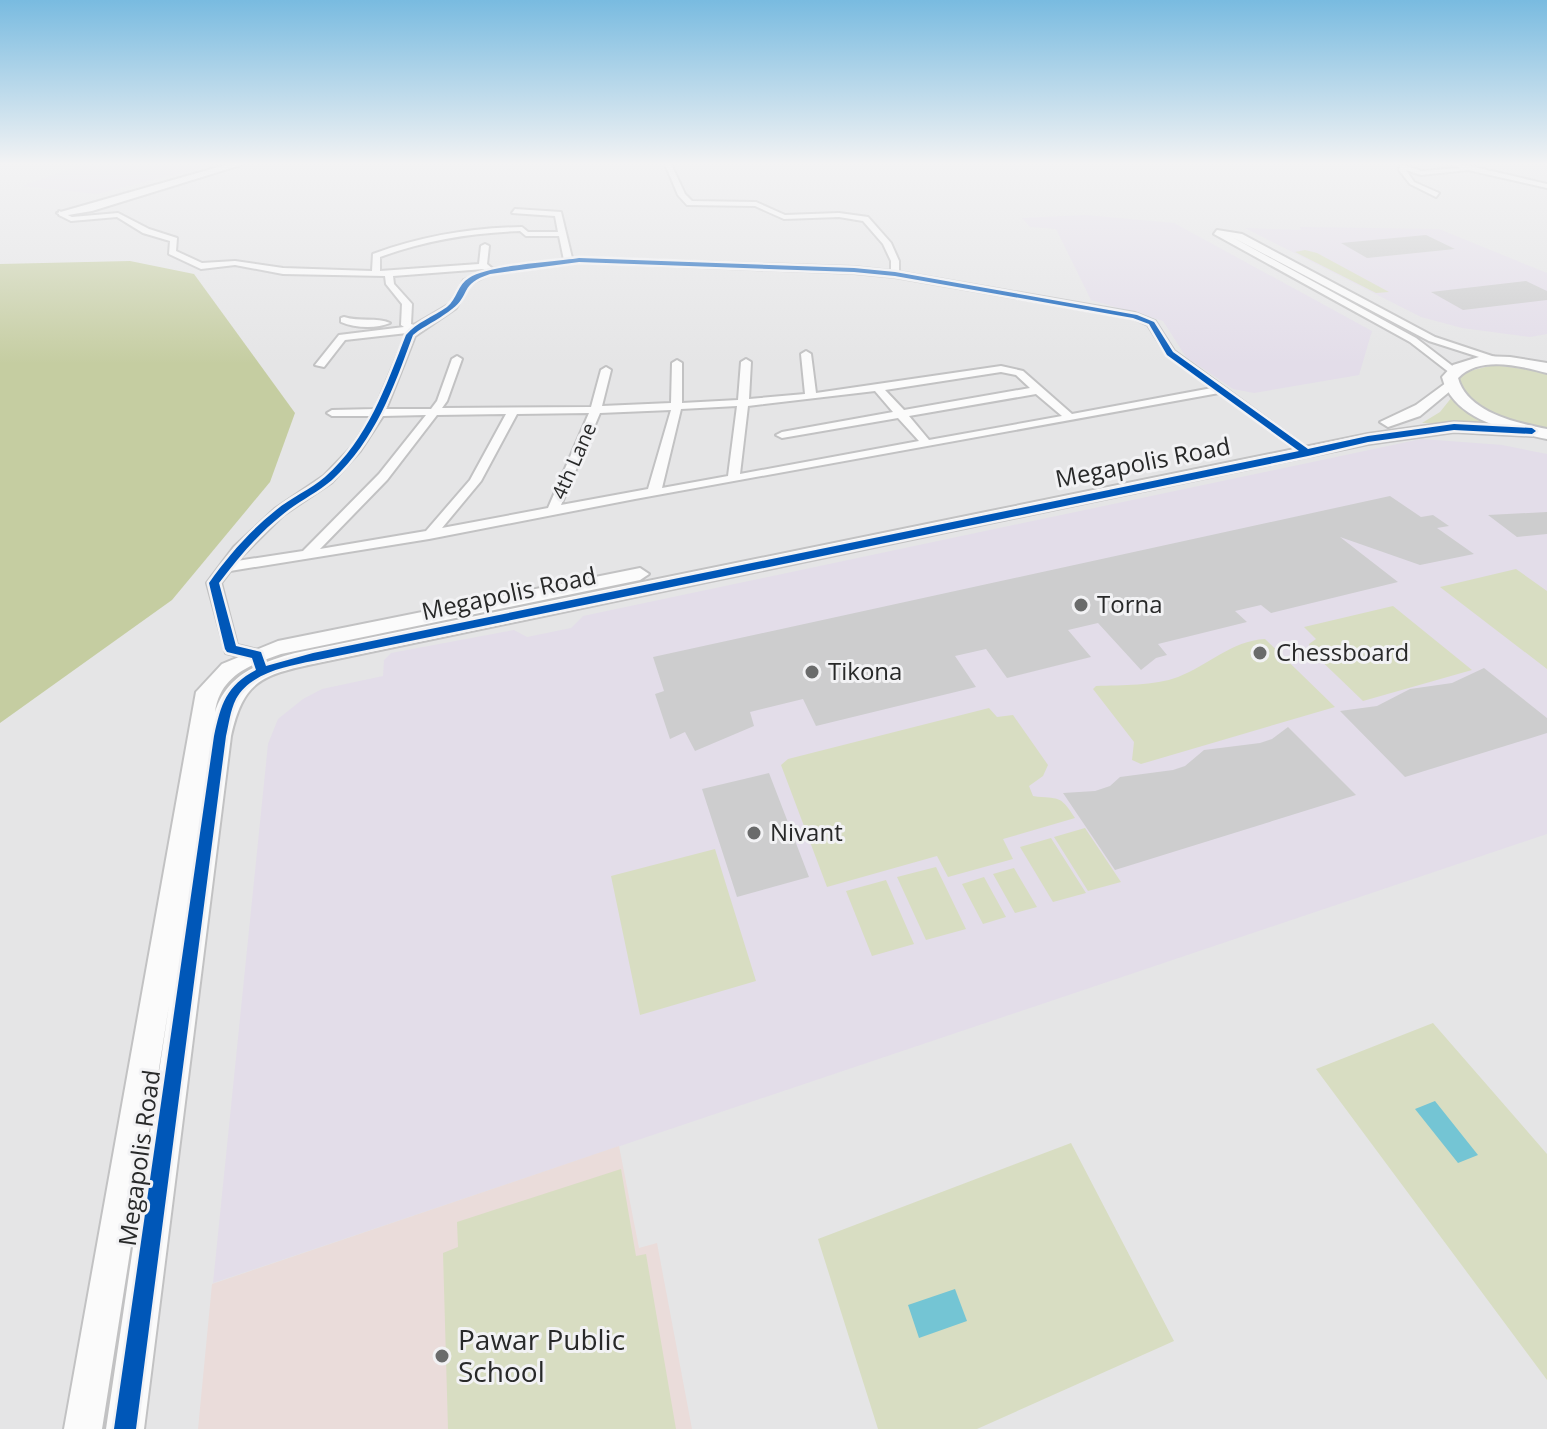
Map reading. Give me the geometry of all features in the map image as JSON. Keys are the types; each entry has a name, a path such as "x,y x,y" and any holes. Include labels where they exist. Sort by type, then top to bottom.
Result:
{"main road":[{"path":"1540,433 1476,409 1454,392 1452,377 1473,363 1505,362 1546,368"}],"street":[{"path":"146,231 174,240 172,252 201,266 235,263 283,271 389,274 584,260 895,274 1135,316 1152,323 1170,353 1299,447"},
{"path":"376,272 376,256 431,238 473,231"},
{"path":"523,231 526,234 561,234"},
{"path":"561,231 568,260"},
{"path":"876,231 887,243 895,261 895,274"},
{"path":"1452,377 1413,340 1217,232 1236,234 1432,339 1505,362"},
{"path":"485,246 486,269"},
{"path":"583,275 584,260"},
{"path":"320,365 342,337 411,327 453,306 467,282 486,269"},
{"path":"260,663 231,649 214,583 279,512 328,479 356,449 379,413 411,327 407,304 390,284 389,274"},
{"path":"344,320 353,324 411,327"},
{"path":"806,354 811,397"},
{"path":"307,555 383,477 433,413 442,401 457,359"},
{"path":"734,478 746,362"},
{"path":"638,496 656,488 676,411 677,363"},
{"path":"332,413 596,410 743,403 811,397 1001,369 1019,373 1071,418"},
{"name":"4th Lane","path":"552,512 596,410 606,370"},
{"name":"Megapolis Road","path":"1299,447 1411,418 1452,377"},
{"path":"878,388 927,444"},
{"path":"782,435 1039,390"},
{"path":"227,567 429,535 1220,390"},
{"path":"429,535 481,472 513,412"},
{"name":"Megapolis Road","path":"125,1429 220,736 226,711 236,690 278,648 1299,447 1429,429 1540,433"},
{"name":"Megapolis Road","path":"83,1429 204,704 215,681 234,666 260,663"}],"shaded area":[{"path":"1057,231 1188,231 1372,331 1359,375 1254,393 1233,389 1186,357 1163,321 1091,300"},
{"path":"1250,231 1443,231 1547,273 1547,334 1530,337 1462,328 1421,317"},
{"path":"1421,439 1502,445 1547,454 1547,834 213,1283 268,744 278,719 303,699 322,689 383,676 384,660 391,653 514,630 527,637 571,628 583,616"},
{"name":"Pawar Public School","path":"619,1146 639,1248 657,1243 692,1429 198,1429 212,1284"}],"green space":[{"path":"1305,250 1317,253 1389,292 1376,293 1295,252"},
{"path":"130,261 194,274 295,413 270,482 172,600 0,723 0,264"},
{"path":"1493,365 1547,372 1547,431 1495,415 1472,401 1458,379 1462,373"},
{"path":"1452,397 1474,413 1502,426 1422,423 1440,412"},
{"path":"1516,569 1547,591 1547,669 1440,587"},
{"path":"1393,606 1472,670 1363,701 1310,650 1309,644 1316,639 1304,627"},
{"path":"1265,639 1335,707 1141,764 1132,760 1134,742 1093,689 1096,686 1169,680 1241,644"},
{"path":"989,708 997,717 1013,715 1048,765 1043,776 1029,786 1033,796 1062,801 1075,818 1003,839 1013,859 948,877 937,856 827,887 781,765 788,759"},
{"path":"1085,828 1121,882 1088,891 1054,837"},
{"path":"1051,838 1086,893 1053,902 1020,847"},
{"path":"715,849 756,981 640,1015 611,876"},
{"path":"936,867 966,929 926,940 897,877"},
{"path":"1014,868 1037,907 1015,913 993,874"},
{"path":"984,877 1006,917 983,924 962,884"},
{"path":"886,880 914,944 872,956 846,891"},
{"path":"1433,1023 1547,1154 1547,1380 1316,1069"},
{"path":"1071,1143 1174,1341 977,1429 878,1429 818,1239"},
{"path":"621,1169 636,1256 646,1254 676,1429 448,1429 443,1253 458,1247 457,1222"}],"water":[{"path":"1435,1101 1478,1155 1458,1163 1415,1109"},
{"path":"955,1289 967,1321 919,1338 908,1305"}],"building":[{"path":"1426,235 1455,249 1367,258 1341,243"},
{"path":"1526,281 1547,291 1547,300 1463,310 1431,292"},
{"path":"1390,496 1421,517 1433,515 1449,526 1437,528 1474,554 1420,565 1340,537 1398,582 1271,613 1261,605 1235,611 1247,622 1158,644 1167,655 1156,658 1141,670 1098,623 1068,630 1091,657 1007,678 986,649 955,656 976,687 816,726 803,699 750,712 754,726 695,751 685,732 670,739 655,694 664,691 653,657"},
{"path":"1547,512 1547,534 1517,537 1488,515"},
{"path":"1484,668 1547,718 1547,733 1405,777 1340,711 1377,706 1410,689 1452,683"},
{"path":"1288,727 1356,795 1115,870 1063,793 1095,791 1110,786 1120,777 1173,770 1185,766 1204,750 1260,743 1272,739"},
{"name":"Nivant","path":"769,773 809,877 737,897 702,789"}],"cycle path":[{"path":"262,671 257,655 231,649 214,583 239,550 279,512 328,479 356,449 379,413 415,329 453,306 467,282 489,272 579,260 854,270 895,274 1135,316 1152,323 1170,353 1308,453"},
{"path":"125,1429 220,736 230,699 248,679 277,666 313,657 1368,439 1454,427 1532,431"}],"place":[{"name":"Torna","path":"1081,605"},
{"name":"Chessboard","path":"1260,653"},
{"name":"Tikona","path":"812,672"},
{"name":"Nivant","path":"754,833"},
{"name":"Pawar Public School","path":"442,1356"}]}
